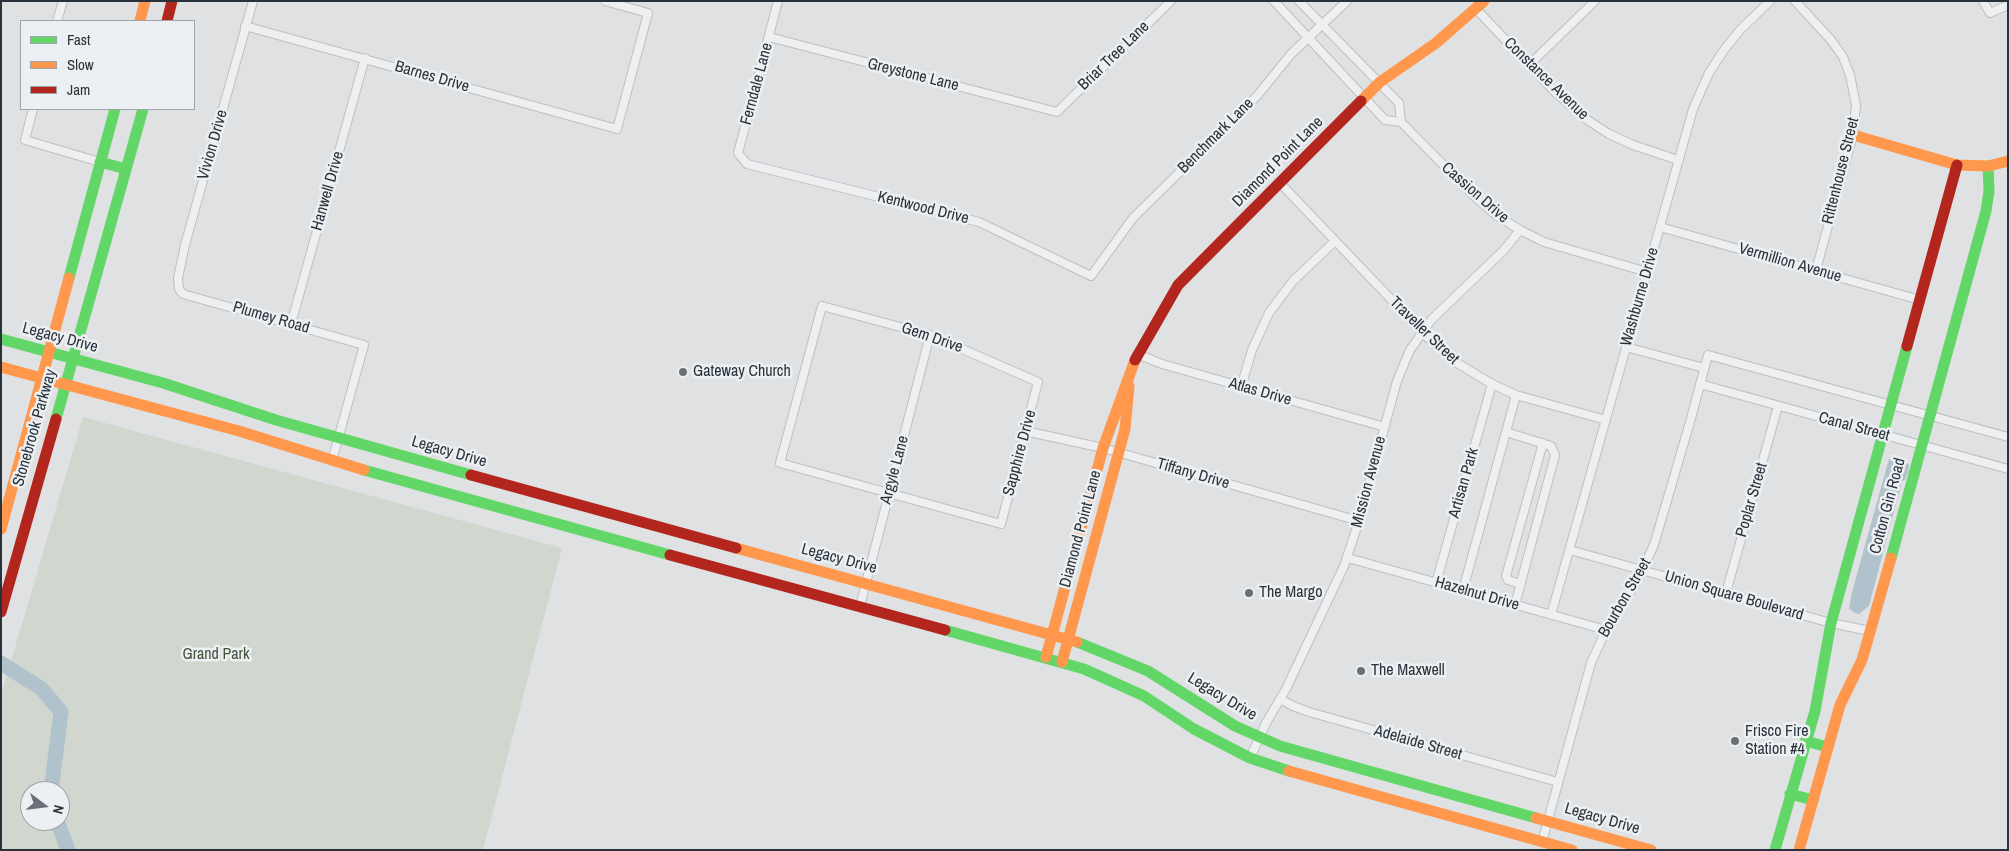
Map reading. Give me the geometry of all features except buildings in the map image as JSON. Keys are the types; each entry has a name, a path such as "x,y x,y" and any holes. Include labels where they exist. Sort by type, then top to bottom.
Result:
{"main road":[{"path":"140,20 145,1"},
{"path":"167,20 172,1"},
{"name":"Diamond Point Lane","path":"1046,657 1103,448 1129,374 1137,354 1178,285 1380,82 1436,43 1480,5"},
{"name":"Stonebrook Parkway","path":"1,529 115,110"},
{"name":"Stonebrook Parkway","path":"1,612 143,110"},
{"path":"1853,135 1957,165 1988,166 2008,161"},
{"path":"100,162 126,169"},
{"name":"Cotton Gin Road","path":"1775,850 1816,704 1831,623 1957,165"},
{"name":"Cotton Gin Road","path":"1799,850 1840,704 1862,660 1986,211 1989,191 1988,166"},
{"name":"Legacy Drive","path":"1,339 163,383 338,438 1052,635 1106,652 1148,671 1210,711 1259,737 1296,751 1652,850"},
{"path":"1,367 239,431 332,461 575,526 1046,657 1084,669 1125,686 1194,729 1250,758 1289,772 1572,850"},
{"name":"Diamond Point Lane","path":"1062,662 1125,429 1129,374"},
{"path":"575,526 581,505"},
{"path":"1805,741 1828,747"},
{"path":"1790,794 1813,800"}],"street":[{"path":"57,20 63,1"},
{"name":"Vivion Drive","path":"180,289 178,278 185,245 253,1"},
{"name":"Barnes Drive","path":"246,26 618,129 648,13 605,1"},
{"name":"Ferndale Lane","path":"747,164 738,152 778,1"},
{"name":"Briar Tree Lane","path":"1057,112 1171,1"},
{"name":"Cassion Drive","path":"1274,1 1385,120 1401,122 1474,196 1496,215 1520,230 1556,246 1647,272"},
{"path":"1299,1 1399,103 1401,122"},
{"name":"Benchmark Lane","path":"1091,276 1133,218 1256,96 1291,54 1347,1"},
{"path":"1529,64 1595,1"},
{"name":"Washburne Drive","path":"1551,615 1693,109 1709,73 1732,40 1770,1"},
{"name":"Rittenhouse Street","path":"1795,1 1831,40 1847,66 1855,95 1856,115 1853,135 1816,270"},
{"path":"1983,1 1990,13 2008,5"},
{"name":"Constance Avenue","path":"1480,5 1529,64 1566,102 1597,127 1633,146 1678,160"},
{"name":"Greystone Lane","path":"769,38 1057,112"},
{"name":"Hanwell Drive","path":"291,324 364,58"},
{"path":"33,110 25,140 100,162"},
{"name":"Kentwood Drive","path":"747,164 979,222 1091,276"},
{"name":"Traveller Street","path":"1280,183 1422,332 1457,363 1492,384 1516,395 1606,420"},
{"name":"Vermillion Avenue","path":"1660,227 1920,300"},
{"name":"Mission Avenue","path":"1250,758 1348,558 1403,366 1422,332 1438,313 1504,250 1520,230"},
{"path":"1241,387 1252,350 1269,313 1293,281 1335,241"},
{"name":"Plumey Road","path":"180,289 183,294 364,344 338,438"},
{"name":"Gem Drive","path":"888,493 780,463 822,306 930,335 1038,382"},
{"name":"Argyle Lane","path":"860,606 930,335"},
{"path":"1626,347 1704,368"},
{"name":"Atlas Drive","path":"1137,354 1162,364 1385,427"},
{"name":"Canal Street","path":"1708,355 2008,437"},
{"name":"Bourbon Street","path":"1542,842 1591,662 1606,630 1643,570 1660,526 1708,355"},
{"name":"Sapphire Drive","path":"888,493 1001,524 1038,382"},
{"name":"Artisan Park","path":"1436,583 1492,384"},
{"name":"Canal Street","path":"1700,384 2008,469"},
{"name":"Artisan Park","path":"1463,590 1516,395"},
{"name":"Poplar Street","path":"1726,594 1778,406"},
{"name":"Tiffany Drive","path":"1025,431 1103,448 1359,521"},
{"path":"1506,432 1551,446 1555,455 1515,605"},
{"path":"332,461 338,438"},
{"path":"1520,584 1508,580 1506,576 1543,443"},
{"name":"Union Square Boulevard","path":"1570,550 1831,623 1870,631"},
{"name":"Hazelnut Drive","path":"1348,558 1606,630"},
{"name":"Adelaide Street","path":"1280,699 1309,712 1558,782"}],"green space":[{"name":"Grand Park","path":"83,417 562,548 483,850 1,850 1,695"}],"shaded area":[{"path":"1894,458 1909,465 1908,473 1905,480 1902,481 1869,606 1859,614 1849,609 1852,592 1889,459"}],"waterway":[{"path":"1,663 42,689 61,712 52,781"},
{"path":"61,831 68,850"}],"traffic: fast":[{"path":"69,278 115,110"},
{"path":"56,419 143,110"},
{"path":"100,162 126,169"},
{"path":"1891,558 1986,211 1989,191 1988,166"},
{"path":"1,339 163,383 276,420 471,475"},
{"path":"1775,850 1815,711 1831,623 1907,346"},
{"path":"364,470 670,555"},
{"path":"945,630 1084,669 1144,696 1194,729 1250,758 1289,771"},
{"path":"1077,642 1148,671 1235,726 1280,746 1536,818"},
{"path":"1805,741 1828,747"},
{"path":"1790,794 1813,800"}],"traffic: slow":[{"path":"140,20 145,1"},
{"path":"1361,101 1380,82 1436,43 1484,1"},
{"path":"1853,135 1957,165 1988,166 2008,161"},
{"path":"1,529 69,278"},
{"path":"1046,657 1103,448 1135,360"},
{"path":"1,367 239,431 364,470"},
{"path":"1062,662 1125,429 1129,386"},
{"path":"736,548 1077,642"},
{"path":"1799,850 1840,705 1862,660 1891,558"},
{"path":"1289,771 1572,850"},
{"path":"1536,818 1651,850"}],"traffic: jam":[{"path":"167,20 172,1"},
{"path":"1135,360 1178,285 1361,101"},
{"path":"1907,346 1957,165"},
{"path":"1,612 56,419"},
{"path":"471,475 736,548"},
{"path":"670,555 945,630"}],"place":[{"name":"Gateway Church","path":"683,372"},
{"name":"The Margo","path":"1249,593"},
{"name":"The Maxwell","path":"1361,671"},
{"name":"Frisco Fire Station #4","path":"1735,741"}]}
